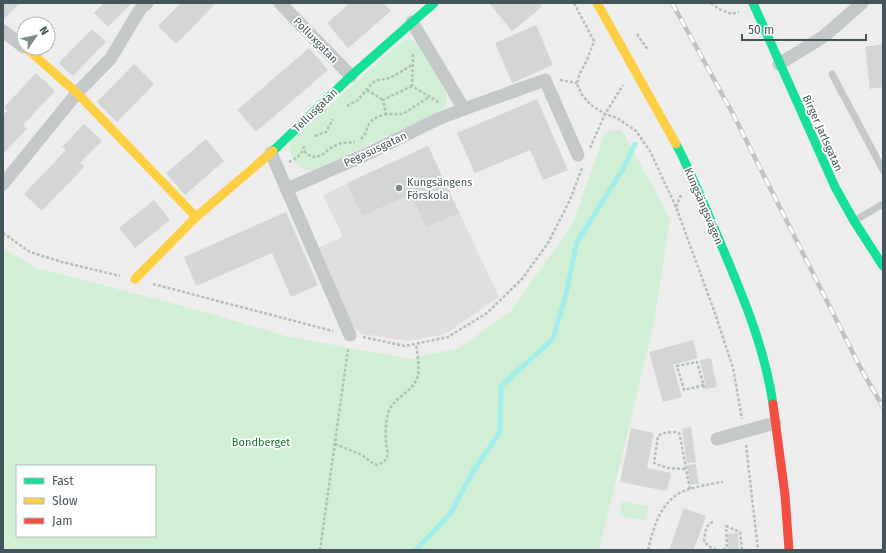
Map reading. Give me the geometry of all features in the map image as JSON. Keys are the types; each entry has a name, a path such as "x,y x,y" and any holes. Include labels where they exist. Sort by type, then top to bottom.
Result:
{"street":[{"path":"3,184 77,93 111,58 142,8 147,3"},
{"name":"Polluxgatan","path":"280,3 351,76"},
{"name":"Tellusgatan","path":"135,279 196,217 271,153 351,76 434,3"},
{"name":"Kungsängsvägen","path":"597,3 659,112 688,167 745,301 762,354 772,397 789,550"},
{"name":"Birger Jarlsgatan","path":"752,3 835,187 854,221 883,266"},
{"path":"779,64 823,37 862,3"},
{"path":"412,22 464,109"},
{"path":"3,31 16,40"},
{"path":"35,56 77,93 196,217"},
{"name":"Pegasusgatan","path":"287,189 367,154 438,119 545,80 583,158"},
{"path":"271,153 350,335"},
{"path":"717,439 775,423"}],"lane":[{"path":"832,74 883,170"},
{"path":"854,221 883,204"}],"path":[{"path":"574,3 594,41 577,83 582,95 591,105 605,114 617,118 636,131 650,151 676,207 716,316 733,368 745,432 758,550"},
{"path":"711,3 719,9"},
{"path":"635,33 648,50"},
{"path":"412,86 414,47"},
{"path":"344,108 358,100 372,83 378,80 390,78 412,65"},
{"path":"556,80 577,83"},
{"path":"3,234 30,252 62,262 135,279 198,297 350,335 406,346 448,338 487,313 522,279 548,243 570,200 583,158 605,114 624,84"},
{"path":"412,86 439,102 464,109"},
{"path":"383,100 412,86"},
{"path":"367,89 383,100 386,114"},
{"path":"304,150 312,156 320,157 340,143 353,142 364,137 370,123 377,118 386,114 403,114 429,96"},
{"path":"313,137 326,132 336,113"},
{"path":"278,169 299,156 304,150 305,145"},
{"path":"320,550 350,335"},
{"path":"335,444 357,453 377,465 383,463 387,458 386,441 388,412 394,403 410,389 418,376 416,344"},
{"path":"704,385 684,390 677,366 698,362 704,385 705,390"},
{"path":"685,470 668,468 654,463 658,436 663,432 675,432 680,436 685,470 690,490"},
{"path":"648,550 654,525 663,509 676,495 723,482"},
{"path":"714,522 711,522 707,526 704,542 713,549 718,550"},
{"path":"723,550 727,547 726,525 740,532 742,550"}],"shaded area":[{"path":"428,146 499,297 445,334 408,341 362,334 354,328 319,247 343,237 323,195"}],"green space":[{"path":"409,39 417,41 423,50 447,96 445,108 438,113 314,170 308,170 298,165 292,157 290,146 291,140 402,41"},
{"name":"Bondberget","path":"621,129 670,218 654,324 599,550 3,550 3,248 34,267 198,310 286,336 409,359 459,348 510,312 572,225 605,133"},
{"path":"622,501 649,506 646,521 619,515"}],"building":[{"path":"3,3 20,3 3,20"},
{"path":"104,3 132,3 108,27 94,13"},
{"path":"181,3 216,3 176,44 158,26"},
{"path":"350,3 384,3 391,11 348,48 327,23"},
{"path":"489,3 539,3 542,7 512,31"},
{"path":"536,25 553,65 512,83 495,43"},
{"path":"92,29 106,42 73,76 59,63"},
{"path":"883,44 883,87 870,89 865,47"},
{"path":"309,48 328,70 256,132 237,110"},
{"path":"134,64 154,84 117,122 97,102"},
{"path":"36,73 55,91 23,125 27,129 3,154 3,115 7,111 4,107"},
{"path":"537,99 568,170 543,180 530,150 475,173 457,133"},
{"path":"84,124 102,141 80,163 84,167 42,211 24,194 66,150 62,147"},
{"path":"206,139 224,161 185,195 166,173"},
{"name":"Kungsängens Förskola","path":"428,146 459,213 426,227 411,194 362,216 347,183"},
{"path":"154,200 170,220 135,248 119,228"},
{"path":"286,212 318,285 291,297 272,253 196,286 184,257"},
{"path":"693,340 698,358 673,365 682,397 663,402 649,352"},
{"path":"711,358 717,387 706,389 700,360"},
{"path":"691,427 696,462 687,463 682,429"},
{"path":"631,428 654,433 647,468 671,473 667,491 620,482"},
{"path":"696,464 699,484 690,485 687,465"},
{"path":"684,508 706,516 694,549 697,550 669,550"},
{"path":"738,533 739,550 728,550 727,534"}],"waterway":[{"path":"416,550 450,514 474,470 500,432 501,386 553,339 566,294 577,242 623,169 635,144"}],"railway":[{"path":"672,3 733,114 861,369 883,407"}],"traffic: fast":[{"path":"273,151 351,76 434,3"},
{"path":"753,3 835,187 854,221 883,266"},
{"path":"676,144 699,193 752,322 759,342 773,404"}],"traffic: slow":[{"path":"597,3 676,144"},
{"path":"35,56 77,93 196,217"},
{"path":"135,279 196,217 273,151"}],"traffic: jam":[{"path":"773,404 785,495 789,550"}],"place":[{"name":"Kungsängens Förskola","path":"399,188"}]}
